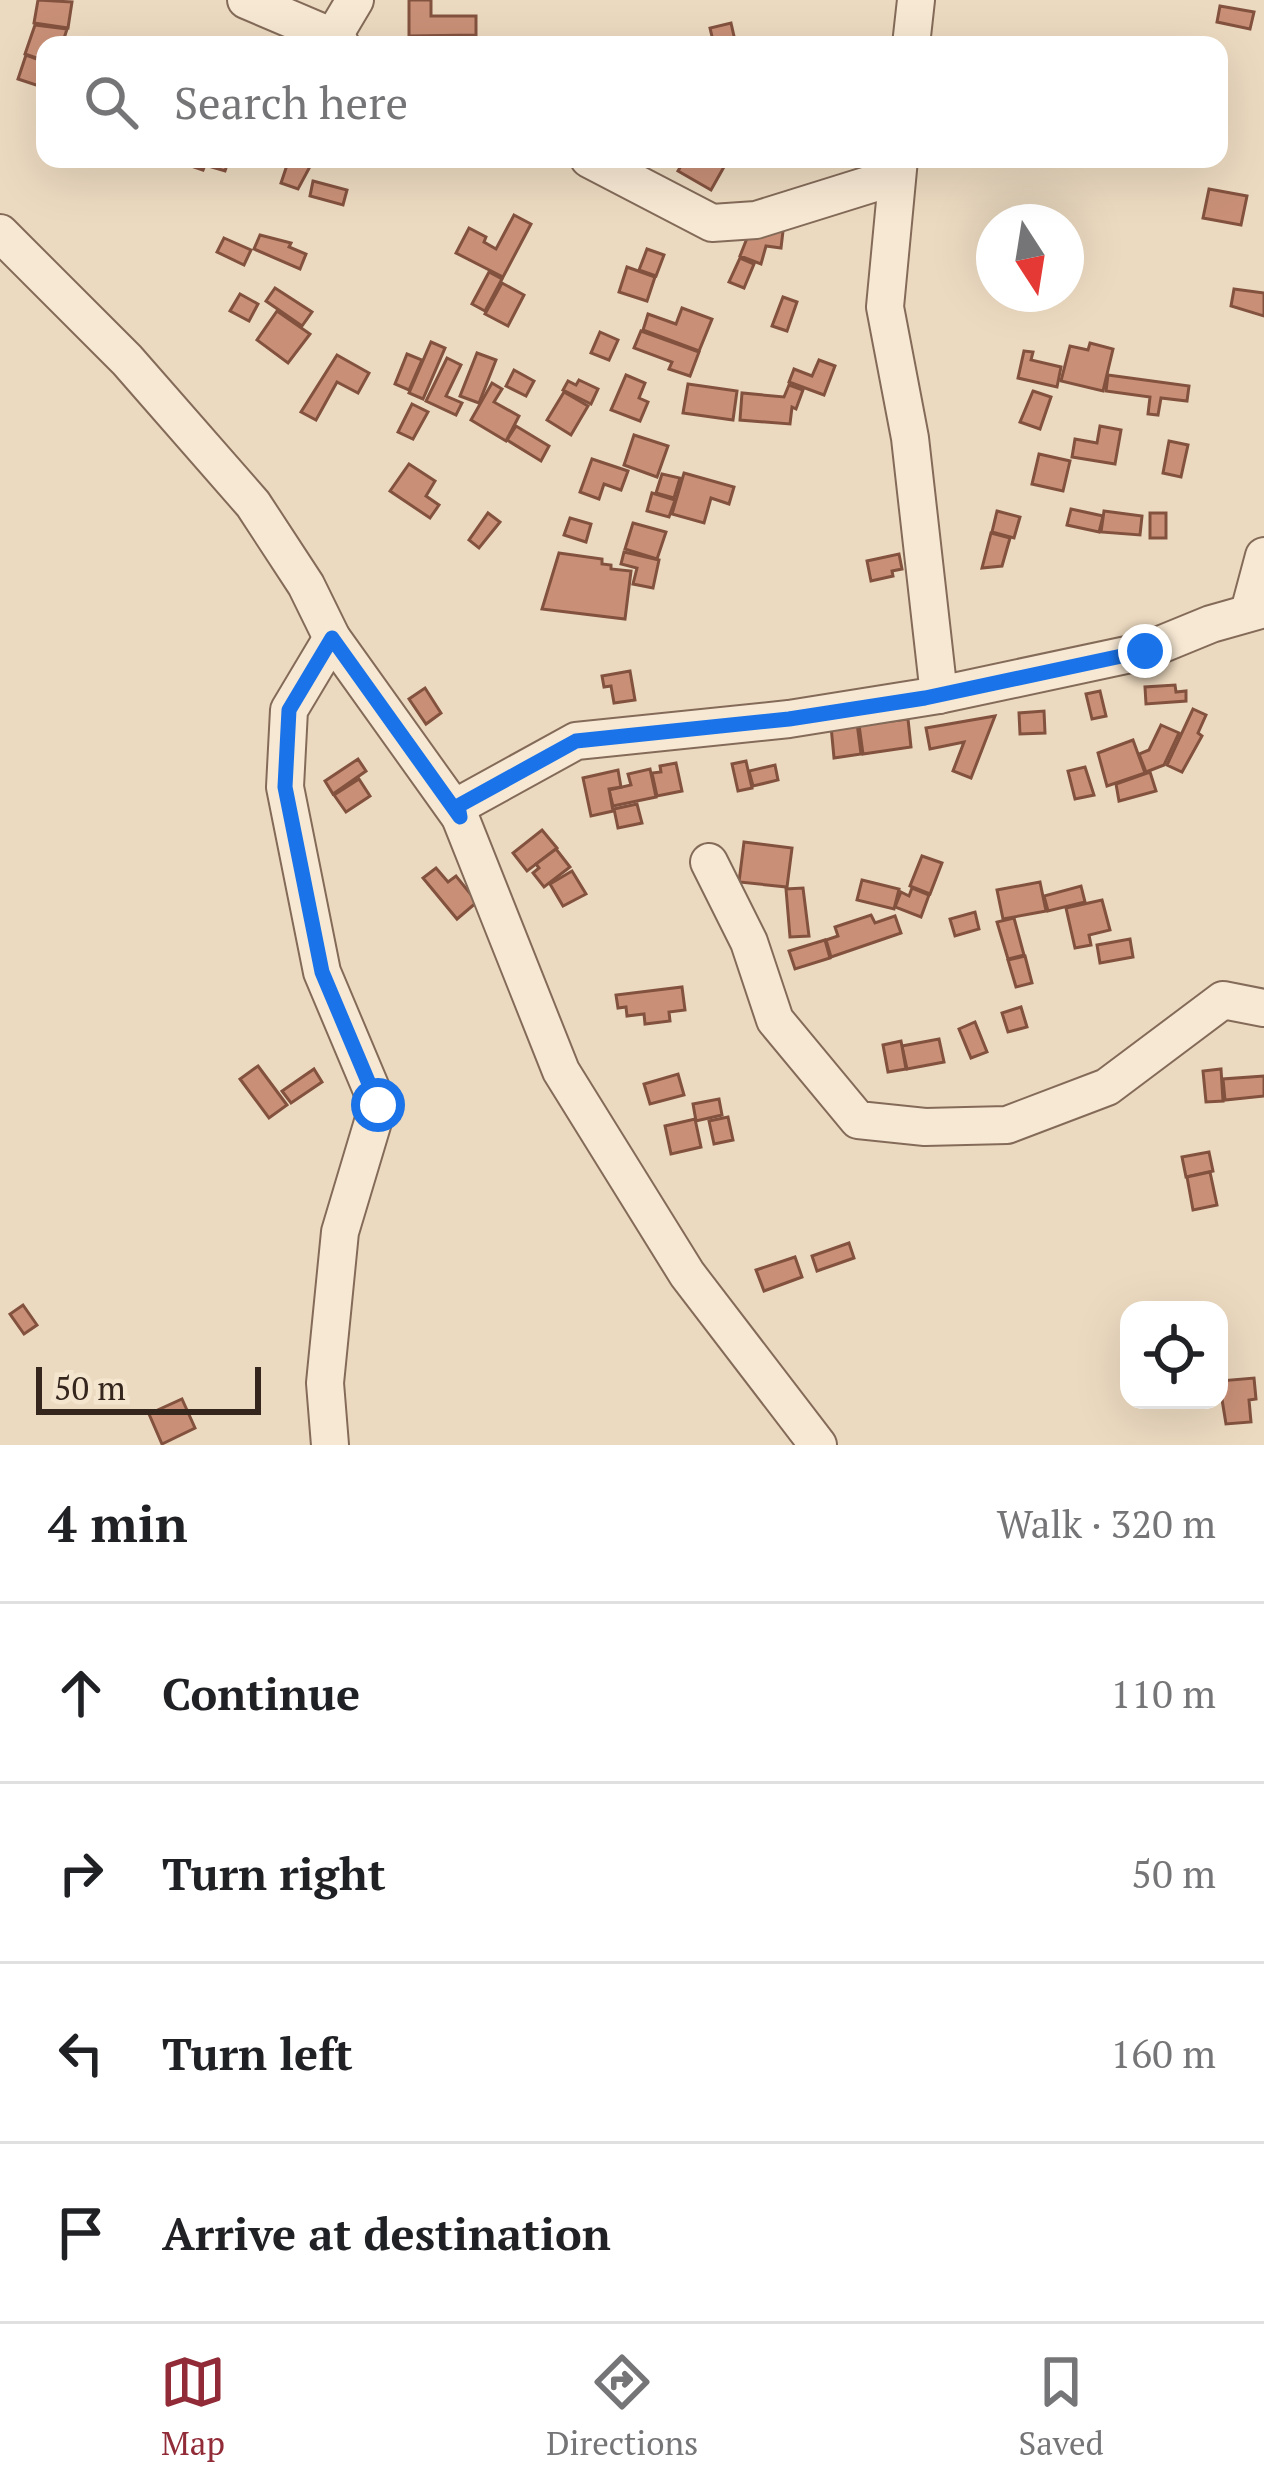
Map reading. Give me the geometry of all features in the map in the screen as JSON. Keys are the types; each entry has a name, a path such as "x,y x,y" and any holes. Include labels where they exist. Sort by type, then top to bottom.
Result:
{"street":[{"path":"246,0 326,36"},
{"path":"339,36 355,0"},
{"path":"912,36 916,0"},
{"path":"606,168 712,223 756,220 898,168 885,308 910,438 939,695"},
{"path":"0,233 127,360 253,504 306,585 332,638 460,817"},
{"path":"818,1445 687,1274 561,1071 458,806 576,741 789,719 939,695 1145,651 1256,610 1264,556"},
{"path":"330,1445 325,1383 340,1232 378,1105 322,972 285,787 289,710 332,638"},
{"path":"709,862 749,942 775,1020 858,1120 926,1127 1007,1125 1107,1087 1222,1000 1264,1008"}],"building":[{"path":"38,0 72,2 68,28 34,23"},
{"path":"409,0 431,0 431,16 476,16 476,35 409,36"},
{"path":"1220,6 1254,12 1250,29 1217,22"},
{"path":"731,23 734,36 712,36 710,28"},
{"path":"35,25 67,29 65,36 36,36 36,58 25,54"},
{"path":"26,55 36,59 36,85 18,79"},
{"path":"286,168 309,168 298,189 281,183"},
{"path":"680,168 723,168 711,190"},
{"path":"313,181 347,190 343,205 310,196"},
{"path":"1209,189 1247,196 1241,225 1203,218"},
{"path":"514,215 531,224 503,277 456,253 469,228 496,249"},
{"path":"751,228 783,231 781,248 766,246 761,264 740,256"},
{"path":"260,235 291,243 289,247 306,254 300,269 254,249"},
{"path":"224,238 251,250 244,265 217,252"},
{"path":"647,249 664,255 656,276 639,270"},
{"path":"740,258 754,264 744,288 729,282"},
{"path":"627,267 655,277 647,301 619,292"},
{"path":"489,272 502,279 485,311 472,304"},
{"path":"502,283 524,295 508,326 485,314"},
{"path":"275,288 312,312 302,326 266,301"},
{"path":"1234,289 1264,293 1264,316 1231,306"},
{"path":"240,294 258,304 249,321 230,311"},
{"path":"783,297 797,302 787,331 772,326"},
{"path":"682,308 712,319 699,351 643,330 648,314 676,324"},
{"path":"277,311 310,334 288,363 257,340"},
{"path":"641,331 699,352 690,376 669,369 672,362 634,348"},
{"path":"600,332 618,340 609,360 591,353"},
{"path":"431,342 445,348 423,399 409,393"},
{"path":"1090,343 1113,349 1103,391 1061,381 1070,346 1088,350"},
{"path":"1024,351 1033,352 1031,360 1061,367 1057,387 1018,378"},
{"path":"477,353 496,360 479,403 460,396"},
{"path":"407,354 422,360 409,390 395,384"},
{"path":"337,355 369,373 358,393 337,382 316,420 301,412"},
{"path":"447,358 461,365 446,396 462,403 456,415 426,401"},
{"path":"819,360 835,366 824,395 789,382 794,369 812,376"},
{"path":"514,370 534,381 526,396 506,386"},
{"path":"626,375 645,383 639,398 648,402 640,421 611,410"},
{"path":"1108,375 1189,386 1187,401 1161,398 1158,415 1148,414 1150,397 1106,391"},
{"path":"579,380 598,389 591,404 563,390 568,381 576,385"},
{"path":"492,383 502,389 494,402 519,416 506,441 471,420"},
{"path":"688,384 737,391 733,420 683,413"},
{"path":"789,385 803,390 796,409 792,407 790,424 740,420 742,393 784,397"},
{"path":"1033,391 1051,397 1040,429 1020,422"},
{"path":"564,392 588,406 571,435 547,420"},
{"path":"412,404 428,412 413,439 398,432"},
{"path":"516,426 549,446 541,461 507,440"},
{"path":"1100,426 1121,430 1115,464 1072,457 1075,439 1097,443"},
{"path":"634,435 668,446 657,477 624,465"},
{"path":"1169,441 1188,445 1181,477 1163,473"},
{"path":"1039,454 1070,461 1063,491 1032,484"},
{"path":"592,459 628,471 621,490 604,484 599,499 580,492"},
{"path":"409,464 435,481 426,496 439,505 430,518 390,491"},
{"path":"684,473 734,487 729,504 711,498 704,523 672,514"},
{"path":"662,474 680,478 674,498 656,493"},
{"path":"652,493 675,500 669,517 647,511"},
{"path":"1071,509 1103,516 1099,532 1067,525"},
{"path":"997,511 1020,517 1014,538 992,532"},
{"path":"1104,511 1142,516 1140,535 1101,532"},
{"path":"488,513 500,522 479,548 469,540"},
{"path":"1150,513 1166,513 1166,538 1150,538"},
{"path":"570,518 591,524 586,542 564,535"},
{"path":"633,523 666,532 657,559 625,549"},
{"path":"991,533 1010,538 1002,566 982,568"},
{"path":"624,552 659,560 653,588 633,584 637,568 621,564"},
{"path":"559,553 602,559 611,569 631,571 625,619 542,609"},
{"path":"899,554 902,569 871,581 867,561"},
{"path":"630,671 635,700 614,703 611,686 604,687 602,676"},
{"path":"1175,685 1176,692 1186,691 1186,701 1146,704 1145,687"},
{"path":"425,688 441,713 426,724 409,699"},
{"path":"1100,691 1106,716 1092,719 1086,694"},
{"path":"1193,709 1206,715 1198,733 1202,736 1182,772 1167,765"},
{"path":"1044,711 1045,733 1020,734 1019,713"},
{"path":"995,716 971,778 953,771 964,742 930,749 926,728"},
{"path":"908,719 911,747 863,754 859,725"},
{"path":"857,723 861,754 834,758 831,726"},
{"path":"1161,725 1179,733 1164,765 1146,772 1139,754 1149,750"},
{"path":"1133,740 1145,773 1107,786 1098,753"},
{"path":"358,759 366,771 333,794 325,781"},
{"path":"746,761 752,788 738,791 732,764"},
{"path":"676,763 682,791 657,796 652,773"},
{"path":"775,765 778,780 753,786 749,771"},
{"path":"1085,767 1094,795 1075,799 1068,771"},
{"path":"650,769 656,797 613,806 609,790 631,785 628,774"},
{"path":"618,770 621,787 609,789 613,811 591,816 583,778"},
{"path":"1150,772 1156,791 1119,801 1116,784"},
{"path":"359,779 370,796 346,812 334,795"},
{"path":"637,804 642,823 618,828 614,809"},
{"path":"542,830 557,848 527,871 513,853"},
{"path":"744,842 792,848 787,887 739,882"},
{"path":"556,849 570,867 544,887 533,873 539,868 536,864"},
{"path":"922,856 942,863 930,894 910,886"},
{"path":"436,868 448,882 456,876 477,902 457,919 423,878"},
{"path":"572,871 586,894 563,906 550,884"},
{"path":"862,880 899,889 894,909 857,900"},
{"path":"1040,882 1046,911 1003,919 997,890"},
{"path":"1081,886 1085,902 1048,911 1044,896"},
{"path":"803,888 809,936 790,937 786,889"},
{"path":"912,888 929,895 921,917 895,907 901,892 909,896"},
{"path":"1102,900 1110,930 1089,935 1091,945 1075,948 1066,908"},
{"path":"975,912 979,929 955,936 950,919"},
{"path":"871,915 875,923 895,916 901,933 831,957 826,940 838,936 835,927"},
{"path":"1014,918 1024,955 1008,959 997,922"},
{"path":"1130,939 1133,957 1100,963 1097,945"},
{"path":"825,940 830,958 795,969 789,951"},
{"path":"1025,956 1032,983 1016,987 1008,960"},
{"path":"682,987 685,1010 669,1012 670,1021 645,1024 644,1014 627,1016 626,1007 618,1008 616,995"},
{"path":"1021,1007 1027,1027 1008,1032 1002,1013"},
{"path":"975,1022 987,1052 971,1058 959,1029"},
{"path":"939,1039 944,1062 907,1069 902,1046"},
{"path":"901,1041 906,1069 888,1072 883,1045"},
{"path":"258,1066 287,1105 269,1118 240,1079"},
{"path":"314,1069 322,1082 291,1103 282,1091"},
{"path":"1221,1069 1223,1101 1206,1102 1203,1071"},
{"path":"678,1074 684,1095 650,1104 644,1084"},
{"path":"1264,1076 1264,1096 1225,1100 1223,1079"},
{"path":"719,1099 722,1115 696,1121 693,1104"},
{"path":"728,1117 733,1140 714,1144 709,1121"},
{"path":"695,1119 701,1147 671,1154 665,1126"},
{"path":"1209,1152 1213,1171 1186,1177 1182,1157"},
{"path":"1210,1172 1217,1205 1193,1210 1187,1177"},
{"path":"849,1243 854,1258 817,1271 812,1256"},
{"path":"795,1257 802,1277 764,1291 756,1270"},
{"path":"23,1305 37,1325 24,1334 10,1314"},
{"path":"1254,1378 1251,1422 1226,1424 1228,1380"},
{"path":"182,1399 195,1428 162,1444 149,1414"}],"route":[{"path":"378,1105 322,972 285,787 289,710 332,638 460,817 458,806 576,741 789,719 925,698 1145,651"}]}
